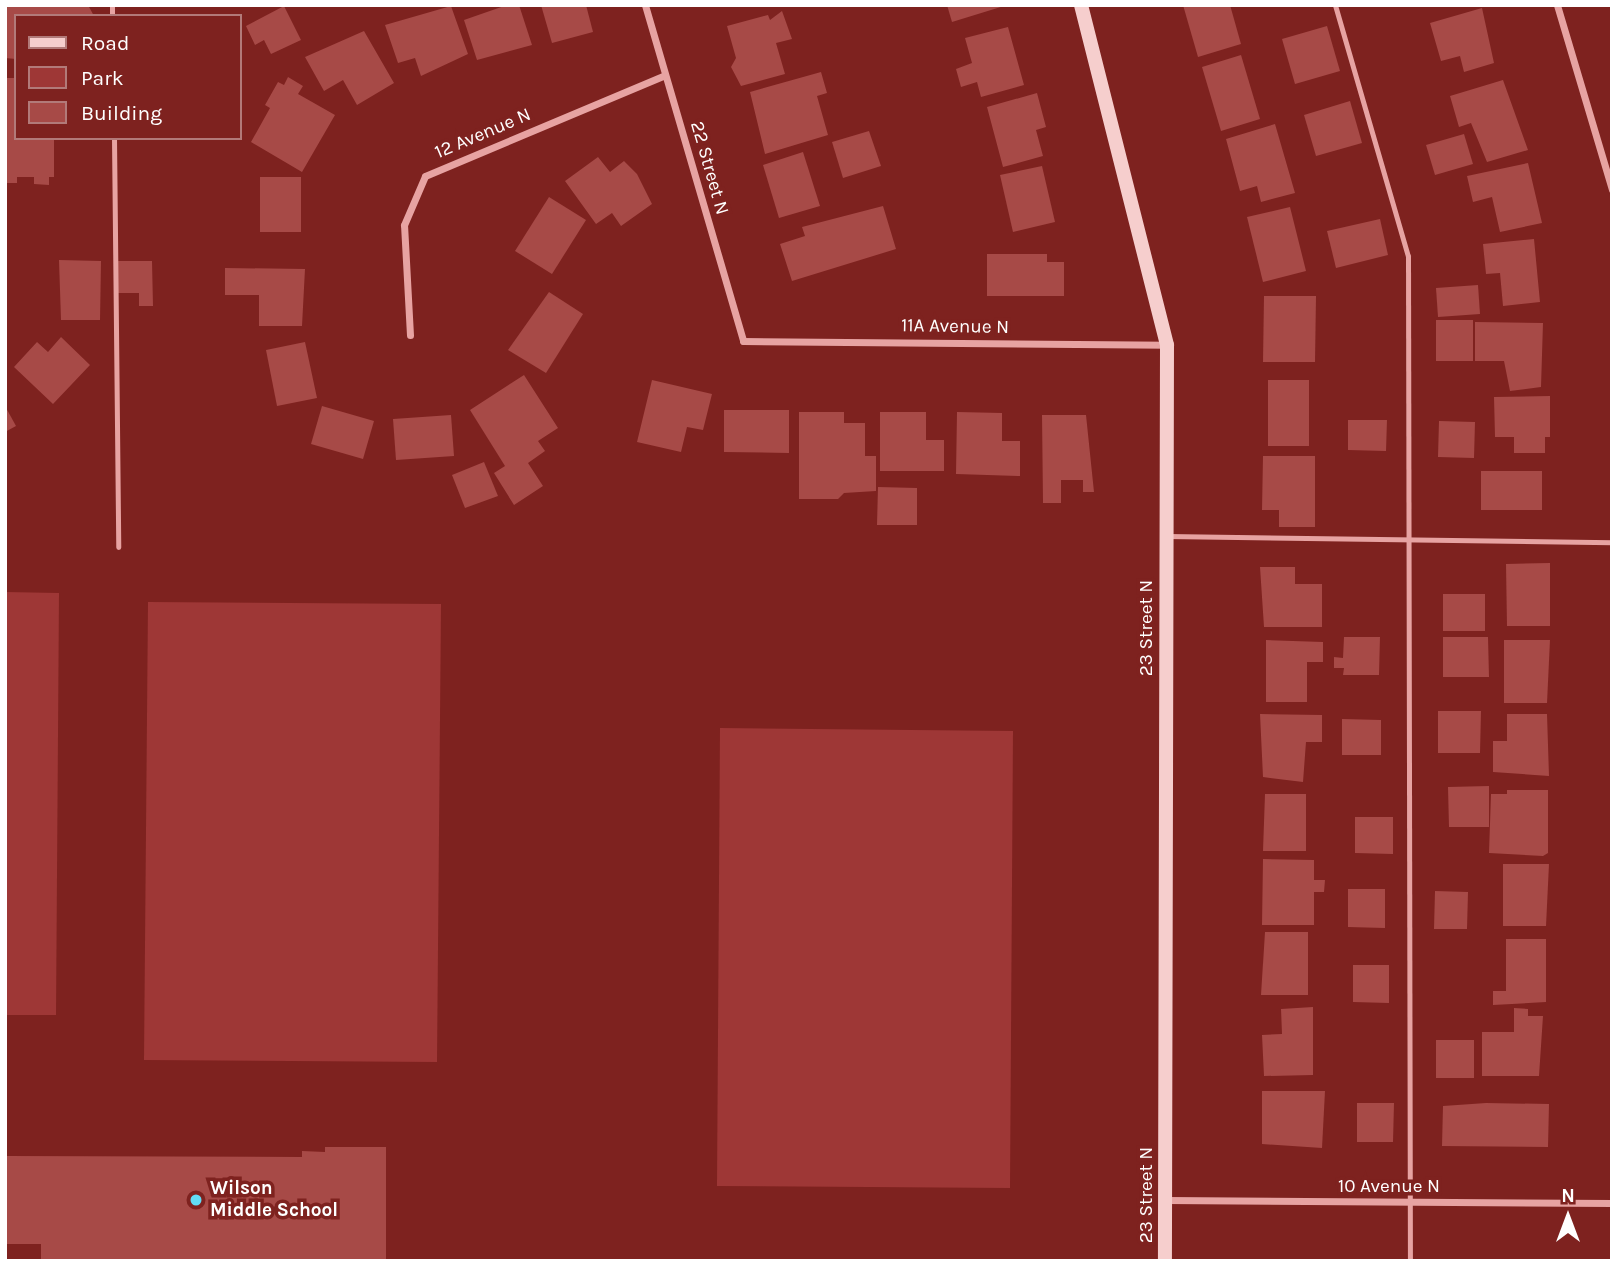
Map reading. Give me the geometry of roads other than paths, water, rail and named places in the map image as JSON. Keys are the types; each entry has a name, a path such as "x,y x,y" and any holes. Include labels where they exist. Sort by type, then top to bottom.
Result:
{"street":[{"name":"22 Street N","path":"645,5 743,341"},
{"name":"23 Street N","path":"1081,5 1167,345 1165,1261"},
{"path":"1557,5 1612,190"},
{"name":"12 Avenue N","path":"410,335 404,225 425,176 665,75"},
{"name":"11A Avenue N","path":"743,341 1167,345"},
{"name":"10 Avenue N","path":"1166,1200 1612,1203"}],"lane":[{"path":"1335,5 1408,256 1410,1261"},
{"path":"114,140 118,547"},
{"path":"1167,536 1612,542"}],"place":[{"name":"Wilson Middle School","path":"196,1200"}]}
